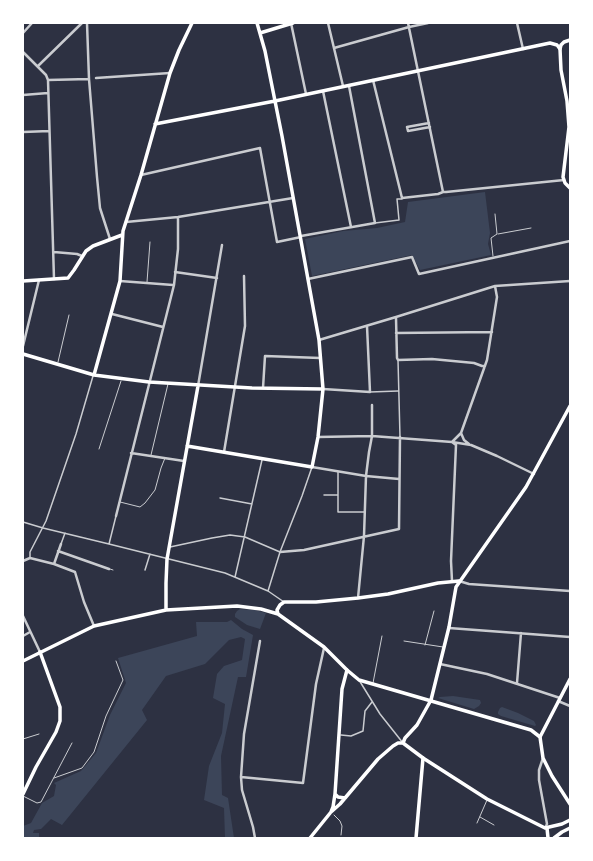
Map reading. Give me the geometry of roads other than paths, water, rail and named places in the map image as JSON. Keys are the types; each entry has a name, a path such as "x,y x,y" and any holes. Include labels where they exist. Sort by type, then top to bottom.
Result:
{"main road":[{"path":"94,374 120,281 122,235 170,73 192,23"},
{"path":"187,446 312,467 318,437 323,389 321,358 276,101 257,23"},
{"path":"260,33 292,23"},
{"path":"570,40 564,42 560,49 561,70 568,101 569,127 564,167 564,180 570,188"},
{"path":"155,124 276,101 550,43 557,45 560,49"},
{"path":"23,281 68,278 86,251 93,246 122,235"},
{"path":"23,354 94,374 122,379 198,386 323,389"},
{"path":"166,610 167,559 198,386"},
{"path":"403,743 405,738 417,725 430,700 449,628 454,592 459,581 534,474 570,406"},
{"path":"278,614 277,610 284,602 316,602 358,598 388,594 438,583 459,581"},
{"path":"23,661 94,626 166,610 237,606 261,609 278,614 324,647 359,680 531,730 540,737"},
{"path":"23,795 36,767 56,732 60,721 60,707 40,652"},
{"path":"331,812 334,806 342,689 347,670"},
{"path":"570,679 540,737 543,758 552,776 570,804"},
{"path":"310,838 378,759 398,743 403,743 423,758 487,799 546,828 562,824 570,820"},
{"path":"416,838 423,758"},
{"path":"335,794 338,797 345,798"},
{"path":"546,828 548,838"},
{"path":"554,838 570,828"}],"street":[{"path":"23,33 32,23"},
{"path":"38,66 82,23"},
{"path":"87,23 89,79 100,208 110,239"},
{"path":"292,23 306,94"},
{"path":"328,23 343,86"},
{"path":"408,23 443,192"},
{"path":"334,48 428,23"},
{"path":"517,23 523,49"},
{"path":"23,52 38,66 46,75 48,80 54,279"},
{"path":"96,78 170,73"},
{"path":"48,80 89,79"},
{"path":"373,80 402,198"},
{"path":"349,85 376,223"},
{"path":"323,91 351,227"},
{"path":"23,95 48,93"},
{"path":"429,125 408,131 407,127 429,125"},
{"path":"23,132 49,131"},
{"path":"141,175 260,148 277,242 351,227 399,220 397,199 438,194 443,192 564,180"},
{"path":"126,222 178,217 294,198"},
{"path":"109,544 174,285 178,249 178,217"},
{"path":"308,279 412,257 419,274 570,241"},
{"path":"198,386 222,245"},
{"path":"54,252 77,254 82,256"},
{"path":"175,272 217,278"},
{"path":"224,453 245,326 244,276"},
{"path":"23,346 39,280"},
{"path":"120,281 174,285"},
{"path":"318,340 495,286 570,281"},
{"path":"452,442 461,433 486,365 497,297 495,286"},
{"path":"112,314 163,327"},
{"path":"169,548 230,535 245,537 280,552 304,550 399,529 400,438 396,317"},
{"path":"367,326 370,392"},
{"path":"396,333 492,332"},
{"path":"263,388 265,356 321,358"},
{"path":"398,360 432,359 474,363 482,366 486,365"},
{"path":"30,558 30,552 43,528 76,434 94,374"},
{"path":"323,389 370,392 398,391"},
{"path":"358,598 364,536 366,476 372,436 372,405"},
{"path":"461,433 464,440 471,445"},
{"path":"318,437 372,436 452,442 471,445 503,458 534,474"},
{"path":"452,442 456,445 451,561 452,581"},
{"path":"131,452 184,461"},
{"path":"235,577 262,459"},
{"path":"268,591 280,552 312,467 366,476 400,479"},
{"path":"338,472 338,512 364,512"},
{"path":"324,495 338,496"},
{"path":"220,498 252,504"},
{"path":"23,522 225,573 268,591 284,602"},
{"path":"54,564 65,533"},
{"path":"58,551 109,569"},
{"path":"145,570 150,554"},
{"path":"23,561 30,558 54,564 75,572 84,602 94,626"},
{"path":"459,581 469,584 570,591"},
{"path":"23,616 40,652"},
{"path":"449,628 570,637"},
{"path":"23,636 30,632"},
{"path":"517,683 521,633"},
{"path":"255,838 253,826 242,790 241,777 244,734 260,641"},
{"path":"241,777 303,783 316,684 324,647"},
{"path":"440,664 487,674 517,683 570,706"},
{"path":"359,680 380,714 403,743"},
{"path":"339,735 351,736 362,731 365,711 372,702"},
{"path":"543,758 539,770 539,780 546,828"}],"lane":[{"path":"495,214 497,234"},
{"path":"493,257 491,238 497,234 531,228"},
{"path":"147,283 150,242"},
{"path":"58,364 69,315"},
{"path":"99,449 122,379"},
{"path":"151,456 168,384"},
{"path":"119,502 140,507 155,490 161,468 166,458"},
{"path":"109,569 113,570"},
{"path":"425,645 434,611"},
{"path":"373,685 382,636"},
{"path":"404,641 444,648"},
{"path":"54,778 82,768 94,752 106,716 124,680 116,661"},
{"path":"23,738 39,734"},
{"path":"23,795 37,803 40,802 72,743"},
{"path":"477,823 487,799"},
{"path":"334,815 340,821 342,826 341,835"},
{"path":"480,816 494,825"}]}
